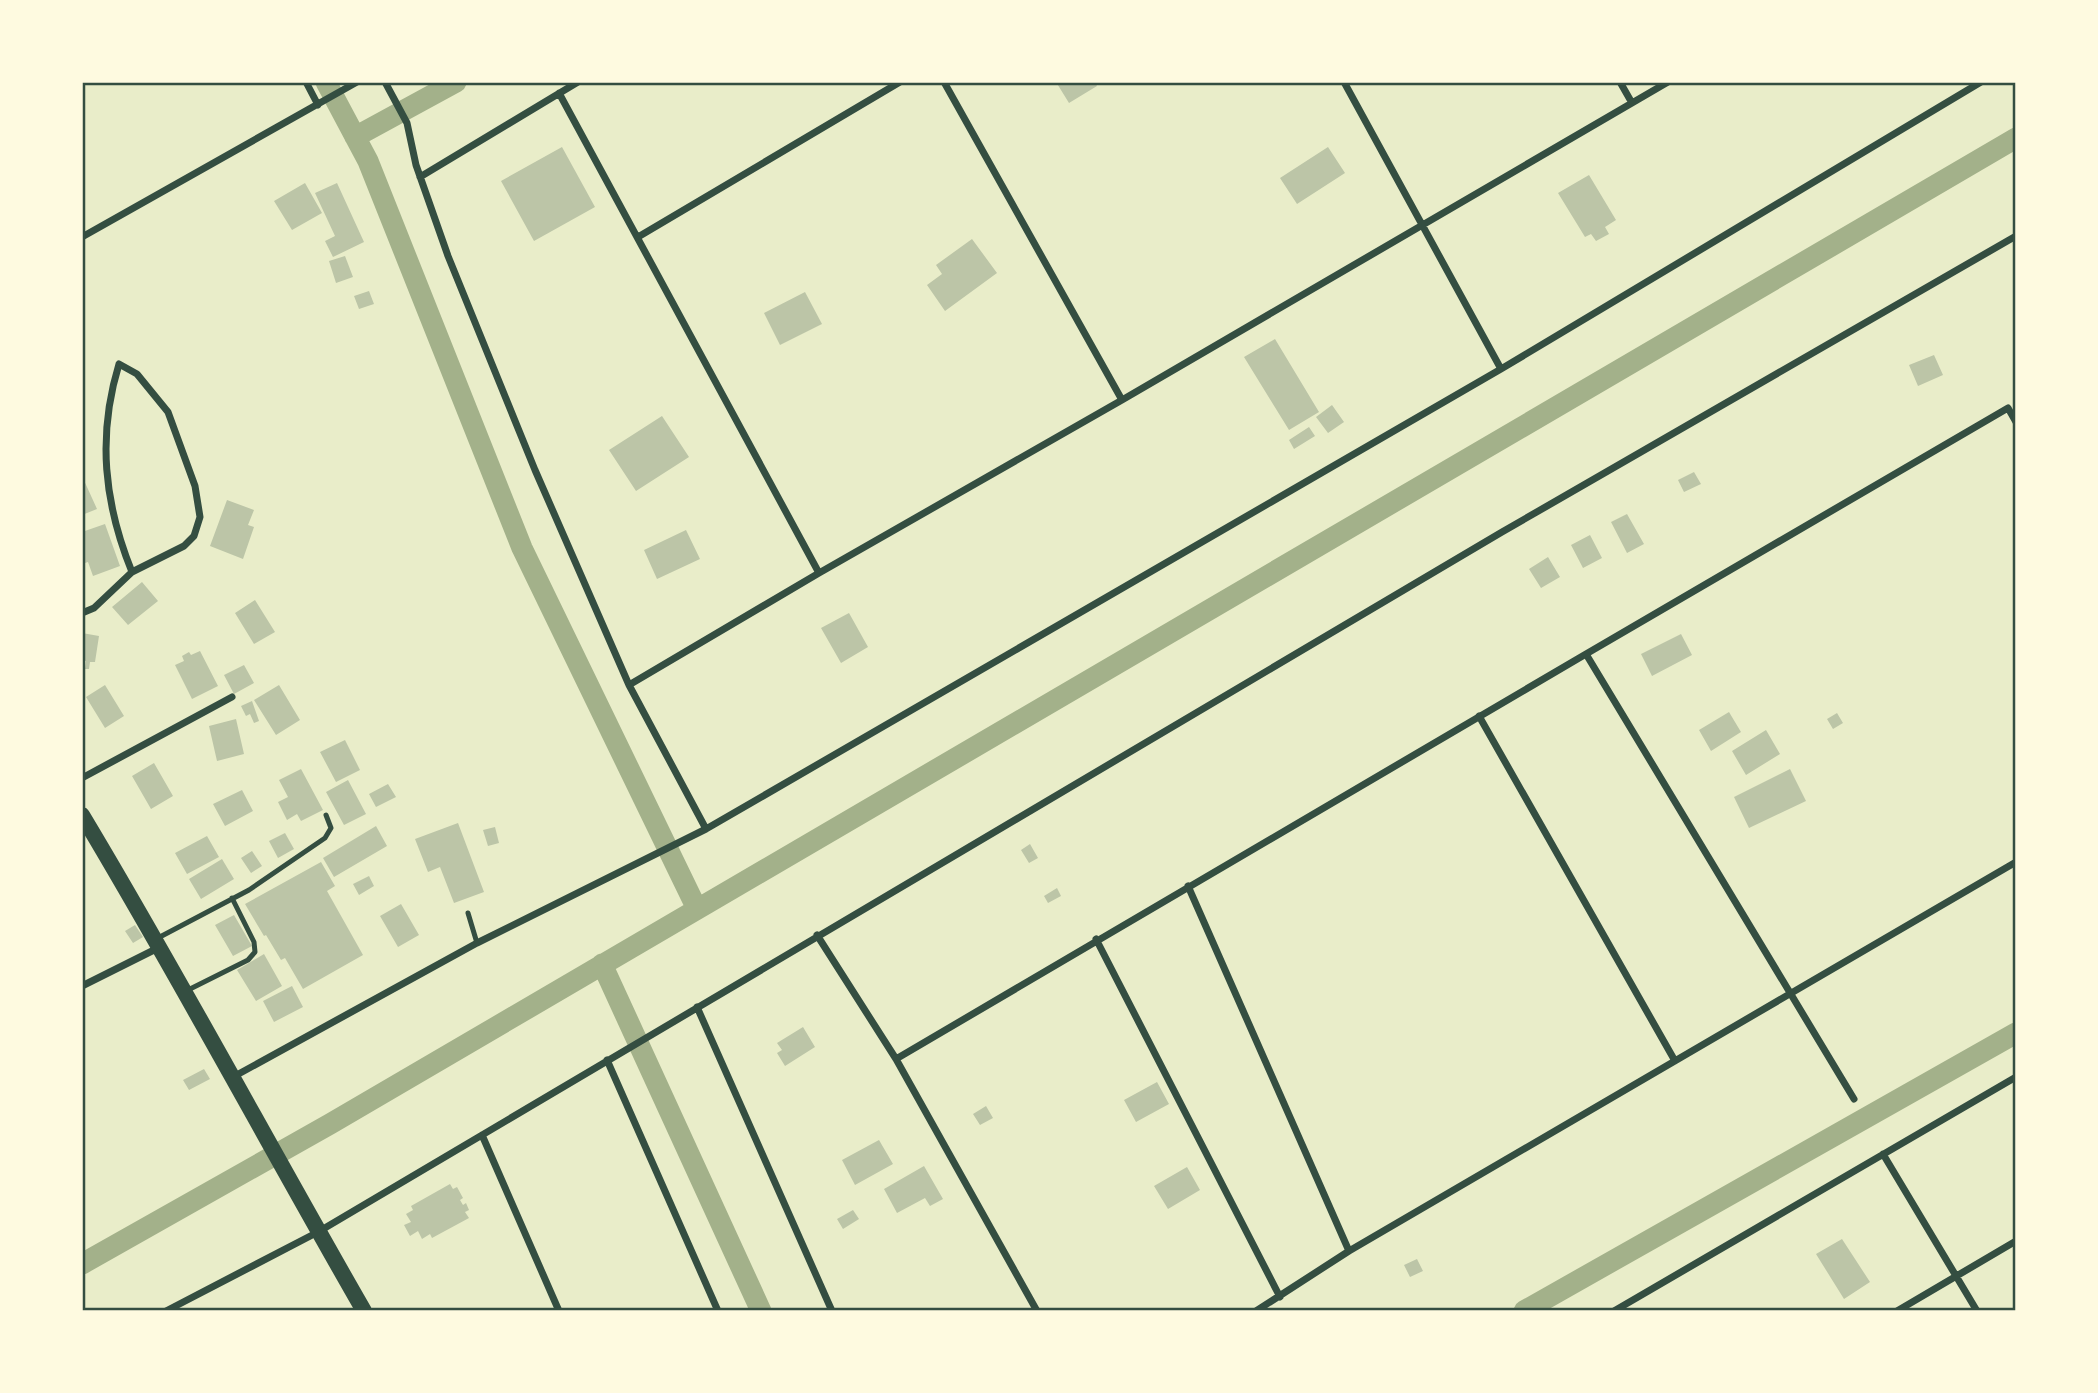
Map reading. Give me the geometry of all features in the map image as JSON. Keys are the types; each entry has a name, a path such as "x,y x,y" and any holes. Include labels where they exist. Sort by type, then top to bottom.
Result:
{"main road":[{"path":"82,815 159,943 364,1311"}],"street":[{"path":"306,82 317,105"},
{"path":"82,237 357,82"},
{"path":"385,82 407,123 420,177 448,256 535,470 629,685 706,830"},
{"path":"420,177 578,82"},
{"path":"638,237 900,82"},
{"path":"944,82 1122,400"},
{"path":"1344,82 1501,369"},
{"path":"1620,82 1632,103"},
{"path":"629,685 1668,82"},
{"path":"232,1077 478,943 706,830 1501,369 1980,82"},
{"path":"559,93 819,573"},
{"path":"166,1311 318,1231 1502,532 2016,236"},
{"path":"82,613 94,608 131,572 184,546 194,536 200,517 195,486 167,412 137,374 119,364 111,391 105,438 108,497 131,572"},
{"path":"895,1059 2016,403"},
{"path":"2008,408 2016,422"},
{"path":"1586,654 1854,1099"},
{"path":"82,778 232,697"},
{"path":"1479,716 1675,1061"},
{"path":"1256,1311 1349,1251 2016,862"},
{"path":"1188,886 1349,1251"},
{"path":"817,936 895,1059 1037,1311"},
{"path":"1096,939 1280,1297"},
{"path":"82,986 159,943"},
{"path":"697,1007 832,1311"},
{"path":"607,1060 718,1311"},
{"path":"1614,1311 2016,1077"},
{"path":"482,1135 559,1311"},
{"path":"1883,1154 1977,1311"},
{"path":"1897,1311 2016,1241"}],"lane":[{"path":"159,943 281,870 325,838 331,828 326,815"},
{"path":"185,991 253,956 256,947 232,898"},
{"path":"468,913 478,943"}],"building":[{"path":"1056,82 1095,82 1097,86 1069,103"},
{"path":"562,147 595,207 534,241 501,181"},
{"path":"1328,147 1345,173 1297,204 1280,178"},
{"path":"1589,175 1616,220 1605,227 1609,234 1596,241 1591,234 1585,237 1558,193"},
{"path":"305,183 322,213 292,230 274,201"},
{"path":"337,183 364,242 333,257 325,241 335,236 315,193"},
{"path":"972,239 997,273 945,311 927,285 942,274 936,265"},
{"path":"345,256 353,277 336,283 329,261"},
{"path":"369,291 374,304 359,309 354,296"},
{"path":"805,292 822,324 780,345 764,313"},
{"path":"1275,339 1319,412 1289,430 1244,357"},
{"path":"1934,355 1943,375 1918,386 1909,365"},
{"path":"1332,405 1344,422 1328,433 1316,417"},
{"path":"662,416 689,457 636,491 609,450"},
{"path":"1309,427 1315,436 1294,449 1289,440"},
{"path":"1694,472 1701,484 1684,492 1678,480"},
{"path":"82,476 97,509 82,515"},
{"path":"227,500 254,510 248,525 254,527 243,559 210,546"},
{"path":"1627,514 1644,544 1627,553 1611,522"},
{"path":"105,524 120,566 93,576 88,562 82,564 82,543 85,542 82,532"},
{"path":"686,530 700,559 657,579 644,550"},
{"path":"1590,535 1602,558 1583,568 1571,545"},
{"path":"1548,557 1560,577 1541,588 1529,569"},
{"path":"142,582 158,601 128,625 112,607"},
{"path":"255,600 275,632 254,644 235,613"},
{"path":"849,613 868,647 841,663 821,628"},
{"path":"82,633 99,636 95,662 90,662 89,669 85,669 86,661 82,660"},
{"path":"1681,634 1692,655 1652,676 1641,654"},
{"path":"200,651 218,686 192,699 175,665 184,661 182,656 189,652 191,655"},
{"path":"244,665 254,683 234,694 224,675"},
{"path":"105,685 124,716 105,728 86,697"},
{"path":"279,685 300,720 276,735 254,700"},
{"path":"252,701 259,721 254,723 250,714 246,716 241,706"},
{"path":"1729,712 1741,732 1711,751 1699,730"},
{"path":"1837,713 1843,723 1833,729 1827,719"},
{"path":"236,719 244,754 217,761 209,726"},
{"path":"1766,730 1780,754 1746,775 1732,751"},
{"path":"345,740 360,770 336,782 320,752"},
{"path":"154,763 173,796 151,809 132,776"},
{"path":"301,769 323,810 301,821 297,814 287,820 278,802 288,797 279,780"},
{"path":"1790,769 1806,801 1749,828 1734,797"},
{"path":"348,780 366,814 344,825 326,792"},
{"path":"388,784 396,797 376,807 369,794"},
{"path":"242,790 253,811 225,826 213,804"},
{"path":"458,823 484,892 454,903 440,867 428,872 415,839"},
{"path":"376,826 387,846 334,877 323,858"},
{"path":"495,827 499,843 488,846 483,830"},
{"path":"285,833 294,849 278,858 269,841"},
{"path":"207,836 219,857 187,874 175,853"},
{"path":"1030,844 1038,858 1029,863 1021,850"},
{"path":"252,851 262,866 251,873 241,858"},
{"path":"222,859 234,879 201,899 189,879"},
{"path":"321,862 335,886 327,891 363,955 303,989 285,958 281,960 245,904"},
{"path":"369,876 374,886 359,895 353,884"},
{"path":"1057,888 1061,896 1048,903 1044,896"},
{"path":"401,904 419,935 398,947 380,916"},
{"path":"234,915 252,946 233,956 215,925"},
{"path":"135,925 143,937 133,943 125,931"},
{"path":"264,954 282,986 256,1001 237,970"},
{"path":"292,986 303,1007 274,1022 263,1001"},
{"path":"803,1027 815,1047 785,1066 777,1053 782,1050 777,1043"},
{"path":"204,1069 210,1079 189,1090 183,1080"},
{"path":"1157,1082 1169,1104 1136,1122 1124,1100"},
{"path":"986,1106 993,1118 980,1125 973,1114"},
{"path":"879,1140 893,1164 855,1185 842,1160"},
{"path":"924,1166 943,1199 930,1206 925,1198 897,1213 884,1189"},
{"path":"1187,1167 1200,1190 1168,1209 1154,1186"},
{"path":"450,1184 453,1189 457,1187 463,1198 460,1200 463,1205 466,1203 469,1210 465,1212 469,1218 432,1238 430,1234 422,1239 418,1231 410,1236 404,1225 411,1222 406,1214 413,1210 411,1206"},
{"path":"853,1210 859,1219 843,1229 837,1219"},
{"path":"1842,1239 1870,1282 1844,1299 1816,1254"},
{"path":"1417,1259 1423,1271 1410,1277 1404,1265"}],"waterway":[{"path":"326,82 368,161 522,548 697,909"},
{"path":"355,137 456,82"},
{"path":"82,1264 330,1124 2016,138"},
{"path":"602,964 761,1311"},
{"path":"1524,1311 2016,1033"}]}
